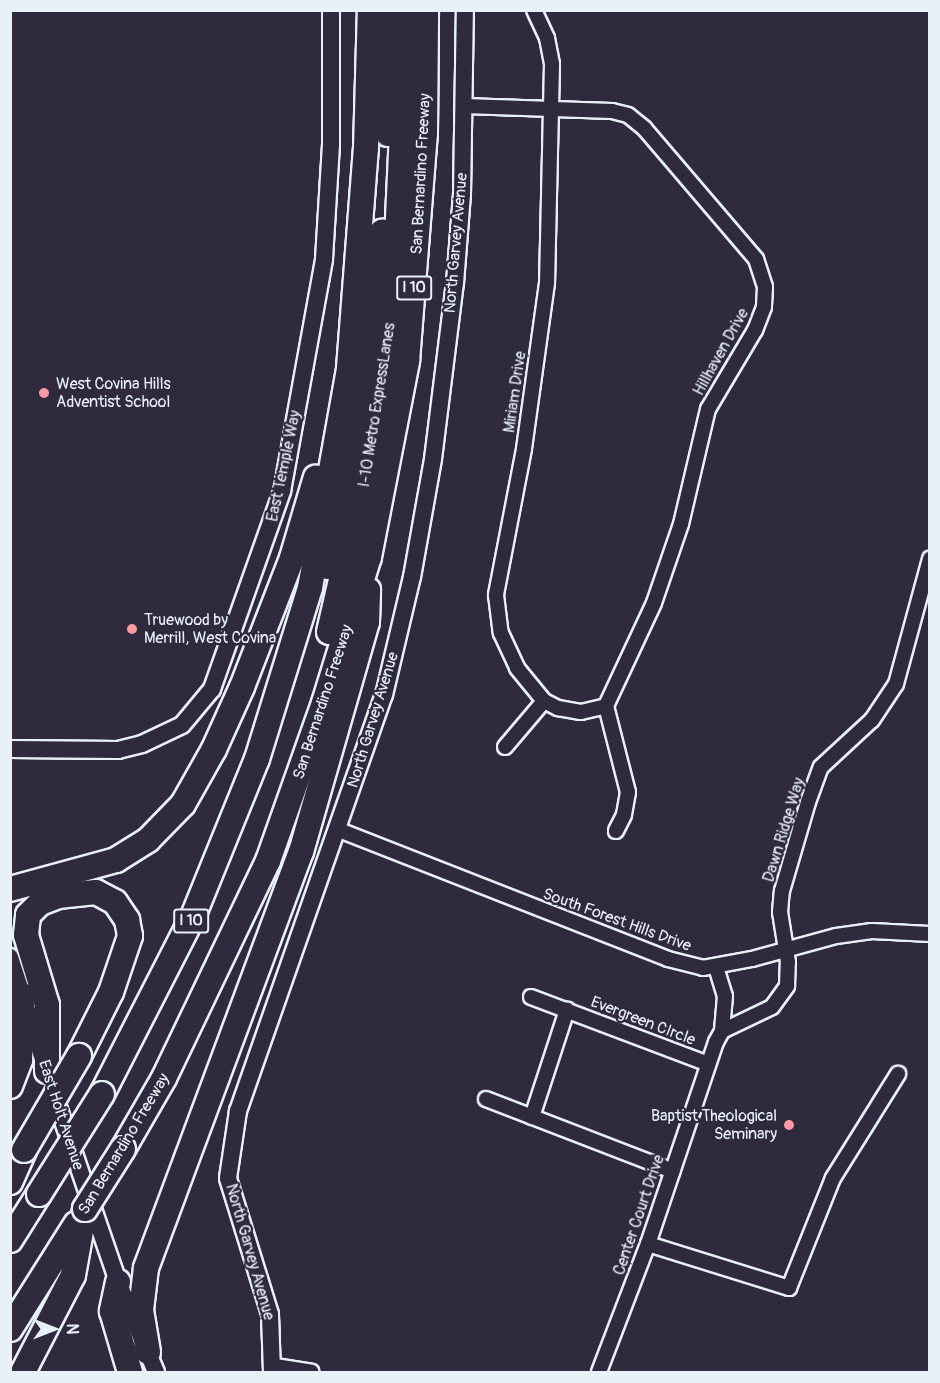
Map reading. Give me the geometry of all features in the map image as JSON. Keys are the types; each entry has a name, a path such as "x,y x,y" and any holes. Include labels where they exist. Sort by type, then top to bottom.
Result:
{"highway":[{"name":"I 10","path":"10,1240 102,1094 195,914 262,740 310,588 349,368 366,149 370,10"},
{"name":"I-10 Metro ExpressLanes","path":"262,740 286,713 296,688 336,536 356,437 375,319 382,240 391,10"},
{"name":"I-10 Metro ExpressLanes","path":"307,756 302,718 336,609 358,516 392,313 422,12"},
{"name":"San Bernardino Freeway","path":"10,1329 123,1149 164,1078 268,861 307,756 369,557 407,361 425,134 422,12"},
{"path":"10,889 116,860 148,840 183,804 214,749 288,569 349,368"},
{"path":"152,1362 141,1310 146,1268 305,840 367,622 369,557"},
{"path":"10,1182 24,1150 79,1056 111,992 130,936 128,920 115,902 96,892 58,897 40,903 28,915 26,935 47,1005 47,1071"},
{"path":"10,1086 20,1060 16,980"},
{"path":"23,1372 68,1283 85,1209"},
{"path":"118,1282 112,1311 130,1372"}],"street":[{"name":"East Temple Way","path":"14,750 118,750 142,744 165,736 182,725 212,689 282,491 324,259 331,144 332,10"},
{"name":"North Garvey Avenue","path":"273,1369 270,1314 228,1178 238,1111 339,830 384,695 412,577 431,469 455,283 464,106 465,10"},
{"name":"Miriam Drive","path":"534,10 547,39 552,64 547,282 524,449 496,595 501,633 517,668 544,701"},
{"name":"Hillhaven Drive","path":"464,106 612,111 628,115 644,128 756,259 765,287 764,307 755,330 708,409 670,558 654,603 606,706"},
{"name":"Dawn Ridge Way","path":"788,955 782,891 808,802 821,767 872,720 896,684 930,559"},
{"path":"505,747 544,701 558,708 581,712 606,706 628,792 624,815 616,831"},
{"name":"South Forest Hills Drive","path":"339,830 669,959 716,967 788,955 872,931 930,934"},
{"path":"722,1031 759,1016 780,998 786,986 788,955"},
{"name":"East Holt Avenue","path":"10,957 118,1282 152,1362"},
{"name":"Center Court Drive","path":"598,1372 648,1244 708,1064 722,1031 725,996 716,967"},
{"name":"Evergreen CIrcle","path":"531,997 708,1064"},
{"name":"Evergreen CIrcle","path":"532,1117 567,1010"},
{"path":"648,1244 789,1288 833,1178 898,1074"},
{"path":"486,1099 673,1170"},
{"path":"273,1369 312,1372"}],"place":[{"name":"West Covina Hills Adventist School","path":"44,393"},
{"name":"Truewood by Merrill, West Covina","path":"132,629"},
{"name":"Baptist Theological Seminary","path":"789,1125"}]}
